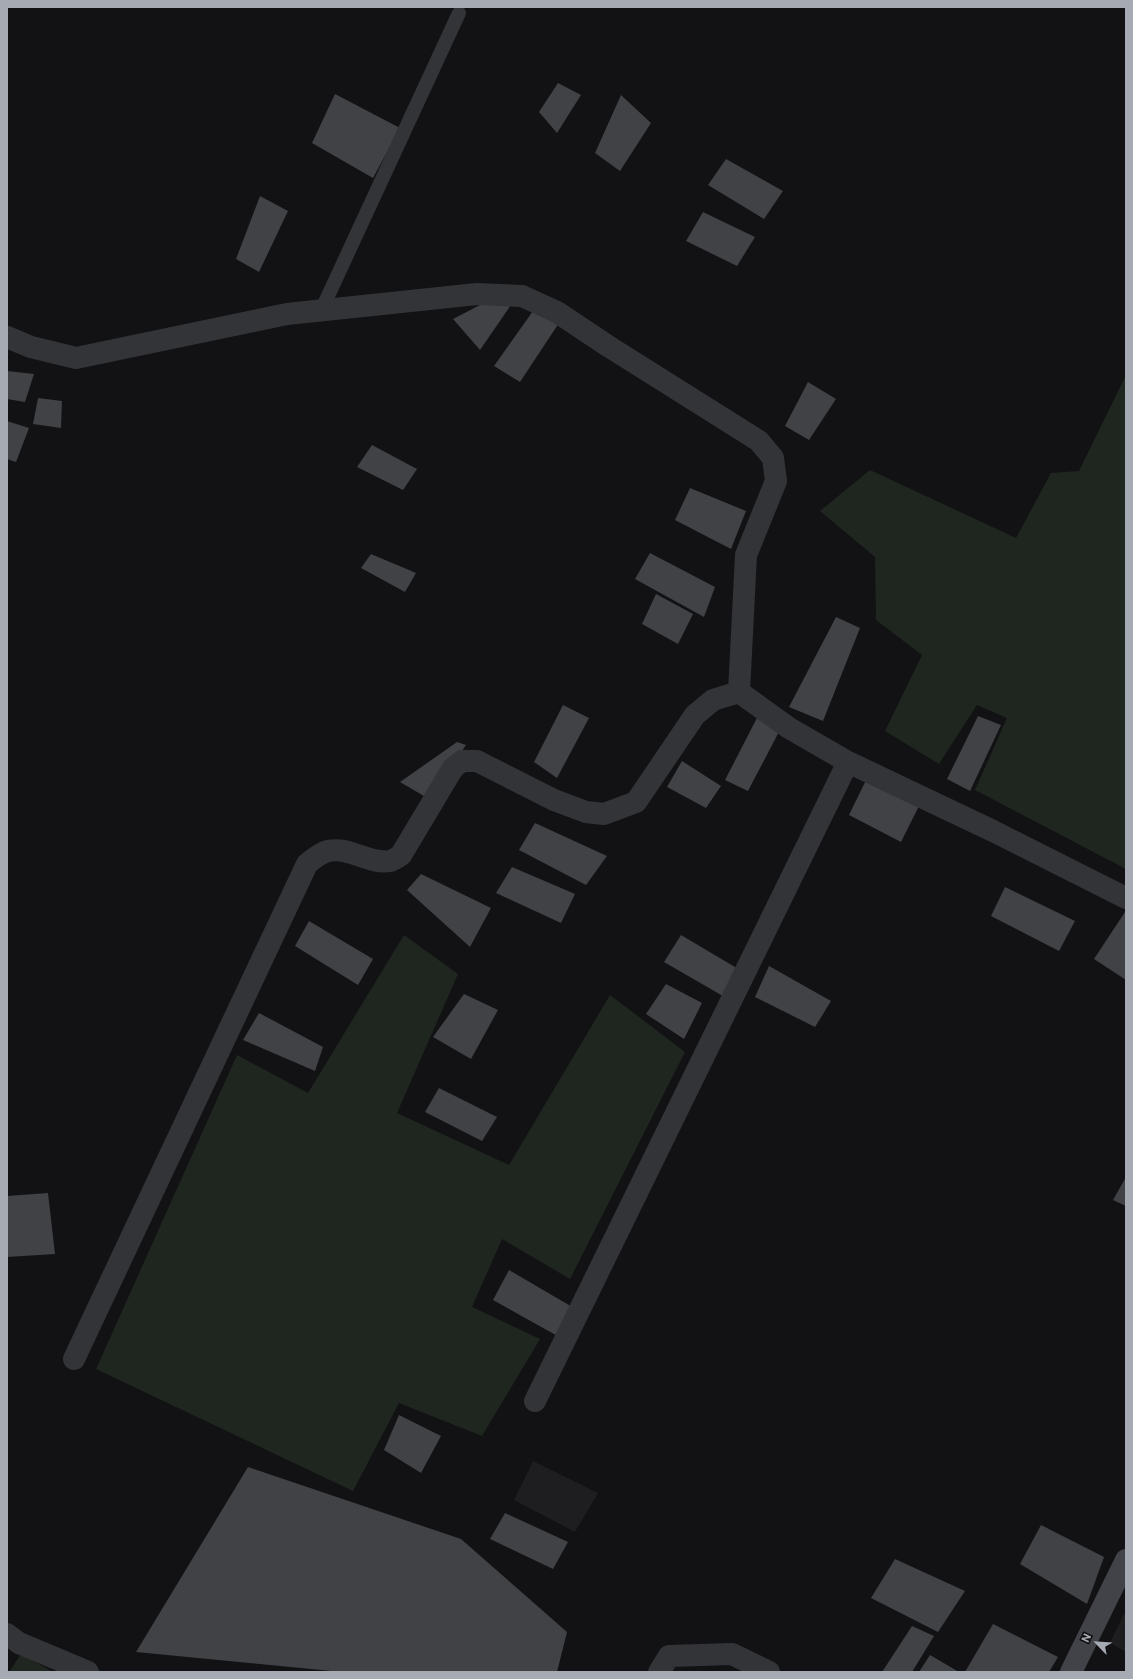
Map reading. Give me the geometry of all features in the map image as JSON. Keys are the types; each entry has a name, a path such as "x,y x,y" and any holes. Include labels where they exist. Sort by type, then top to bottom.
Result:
{"main road":[{"path":"1071,1672 1126,1560"}],"street":[{"path":"7,337 30,347 76,358 287,314 477,294 522,296 557,312 608,346 760,441 773,458 776,481 746,555 739,692"},
{"path":"739,692 789,728 848,762 993,831 1126,898"},
{"path":"74,1359 307,864 318,855 329,851 343,851 383,861 392,861 401,855 453,768 462,761 477,761 554,800 586,812 604,814 636,802 695,715 714,700 739,692"},
{"path":"535,1401 848,762"},
{"path":"7,1634 19,1643 88,1672"},
{"path":"658,1672 669,1656 732,1654 769,1672"}],"lane":[{"path":"321,310 458,13"}],"shaded area":[{"path":"1126,375 1126,869 975,790 1007,718 977,705 939,764 885,731 922,655 876,620 875,557 820,511 870,470 1016,538 1051,473 1079,471"},
{"path":"404,935 458,974 397,1113 509,1165 610,995 685,1052 570,1279 502,1239 472,1307 540,1339 482,1436 399,1403 353,1491 96,1369 237,1055 308,1093"},
{"path":"533,1461 598,1493 575,1532 514,1500"},
{"path":"1124,1614 1126,1615 1126,1652 1110,1643"},
{"path":"21,1654 53,1672 9,1672"}],"building":[{"path":"558,83 581,95 557,133 539,112"},
{"path":"335,94 400,128 373,178 312,143"},
{"path":"621,95 651,123 620,171 595,153"},
{"path":"726,159 783,191 764,219 708,185"},
{"path":"260,196 288,211 259,272 236,259"},
{"path":"703,212 755,237 737,266 686,241"},
{"path":"506,299 513,302 480,350 453,319 480,305"},
{"path":"533,311 559,323 520,382 494,366"},
{"path":"7,371 34,374 25,402 7,399"},
{"path":"808,382 836,399 809,440 785,426"},
{"path":"38,398 62,401 61,428 33,424"},
{"path":"7,421 29,428 16,462 7,459"},
{"path":"372,445 417,469 403,490 357,467"},
{"path":"690,488 746,511 731,549 675,520"},
{"path":"650,553 715,587 704,617 635,579"},
{"path":"371,554 416,573 405,592 361,568"},
{"path":"656,594 693,614 678,644 642,624"},
{"path":"836,617 860,628 823,721 789,707"},
{"path":"563,705 589,718 557,778 534,762"},
{"path":"759,714 782,726 748,791 725,780"},
{"path":"978,716 1001,725 970,791 947,779"},
{"path":"457,742 466,745 429,799 400,782"},
{"path":"682,761 721,786 706,808 667,787"},
{"path":"869,774 922,800 901,842 849,815"},
{"path":"535,823 607,856 586,885 519,850"},
{"path":"512,867 575,894 561,923 496,893"},
{"path":"421,874 491,908 470,947 407,890"},
{"path":"1005,887 1075,921 1059,951 991,916"},
{"path":"1126,912 1126,980 1094,959"},
{"path":"309,921 373,959 358,985 295,946"},
{"path":"681,935 740,970 728,999 664,962"},
{"path":"769,966 831,1001 815,1027 755,997"},
{"path":"666,984 702,1003 684,1039 646,1014"},
{"path":"464,994 498,1010 471,1059 433,1037"},
{"path":"259,1013 323,1047 315,1071 243,1040"},
{"path":"439,1088 497,1117 482,1141 425,1112"},
{"path":"1126,1177 1126,1206 1113,1200"},
{"path":"48,1193 55,1254 7,1257 7,1196"},
{"path":"509,1270 574,1308 561,1338 493,1300"},
{"path":"399,1415 441,1436 421,1473 384,1450"},
{"path":"248,1467 461,1539 567,1632 557,1672 342,1672 136,1652"},
{"path":"505,1513 568,1542 553,1569 490,1539"},
{"path":"1041,1525 1104,1557 1087,1604 1020,1564"},
{"path":"895,1559 965,1591 938,1632 871,1598"},
{"path":"993,1624 1058,1657 1049,1672 965,1672"},
{"path":"912,1626 934,1636 912,1672 882,1672"},
{"path":"930,1655 959,1672 919,1672"}]}
